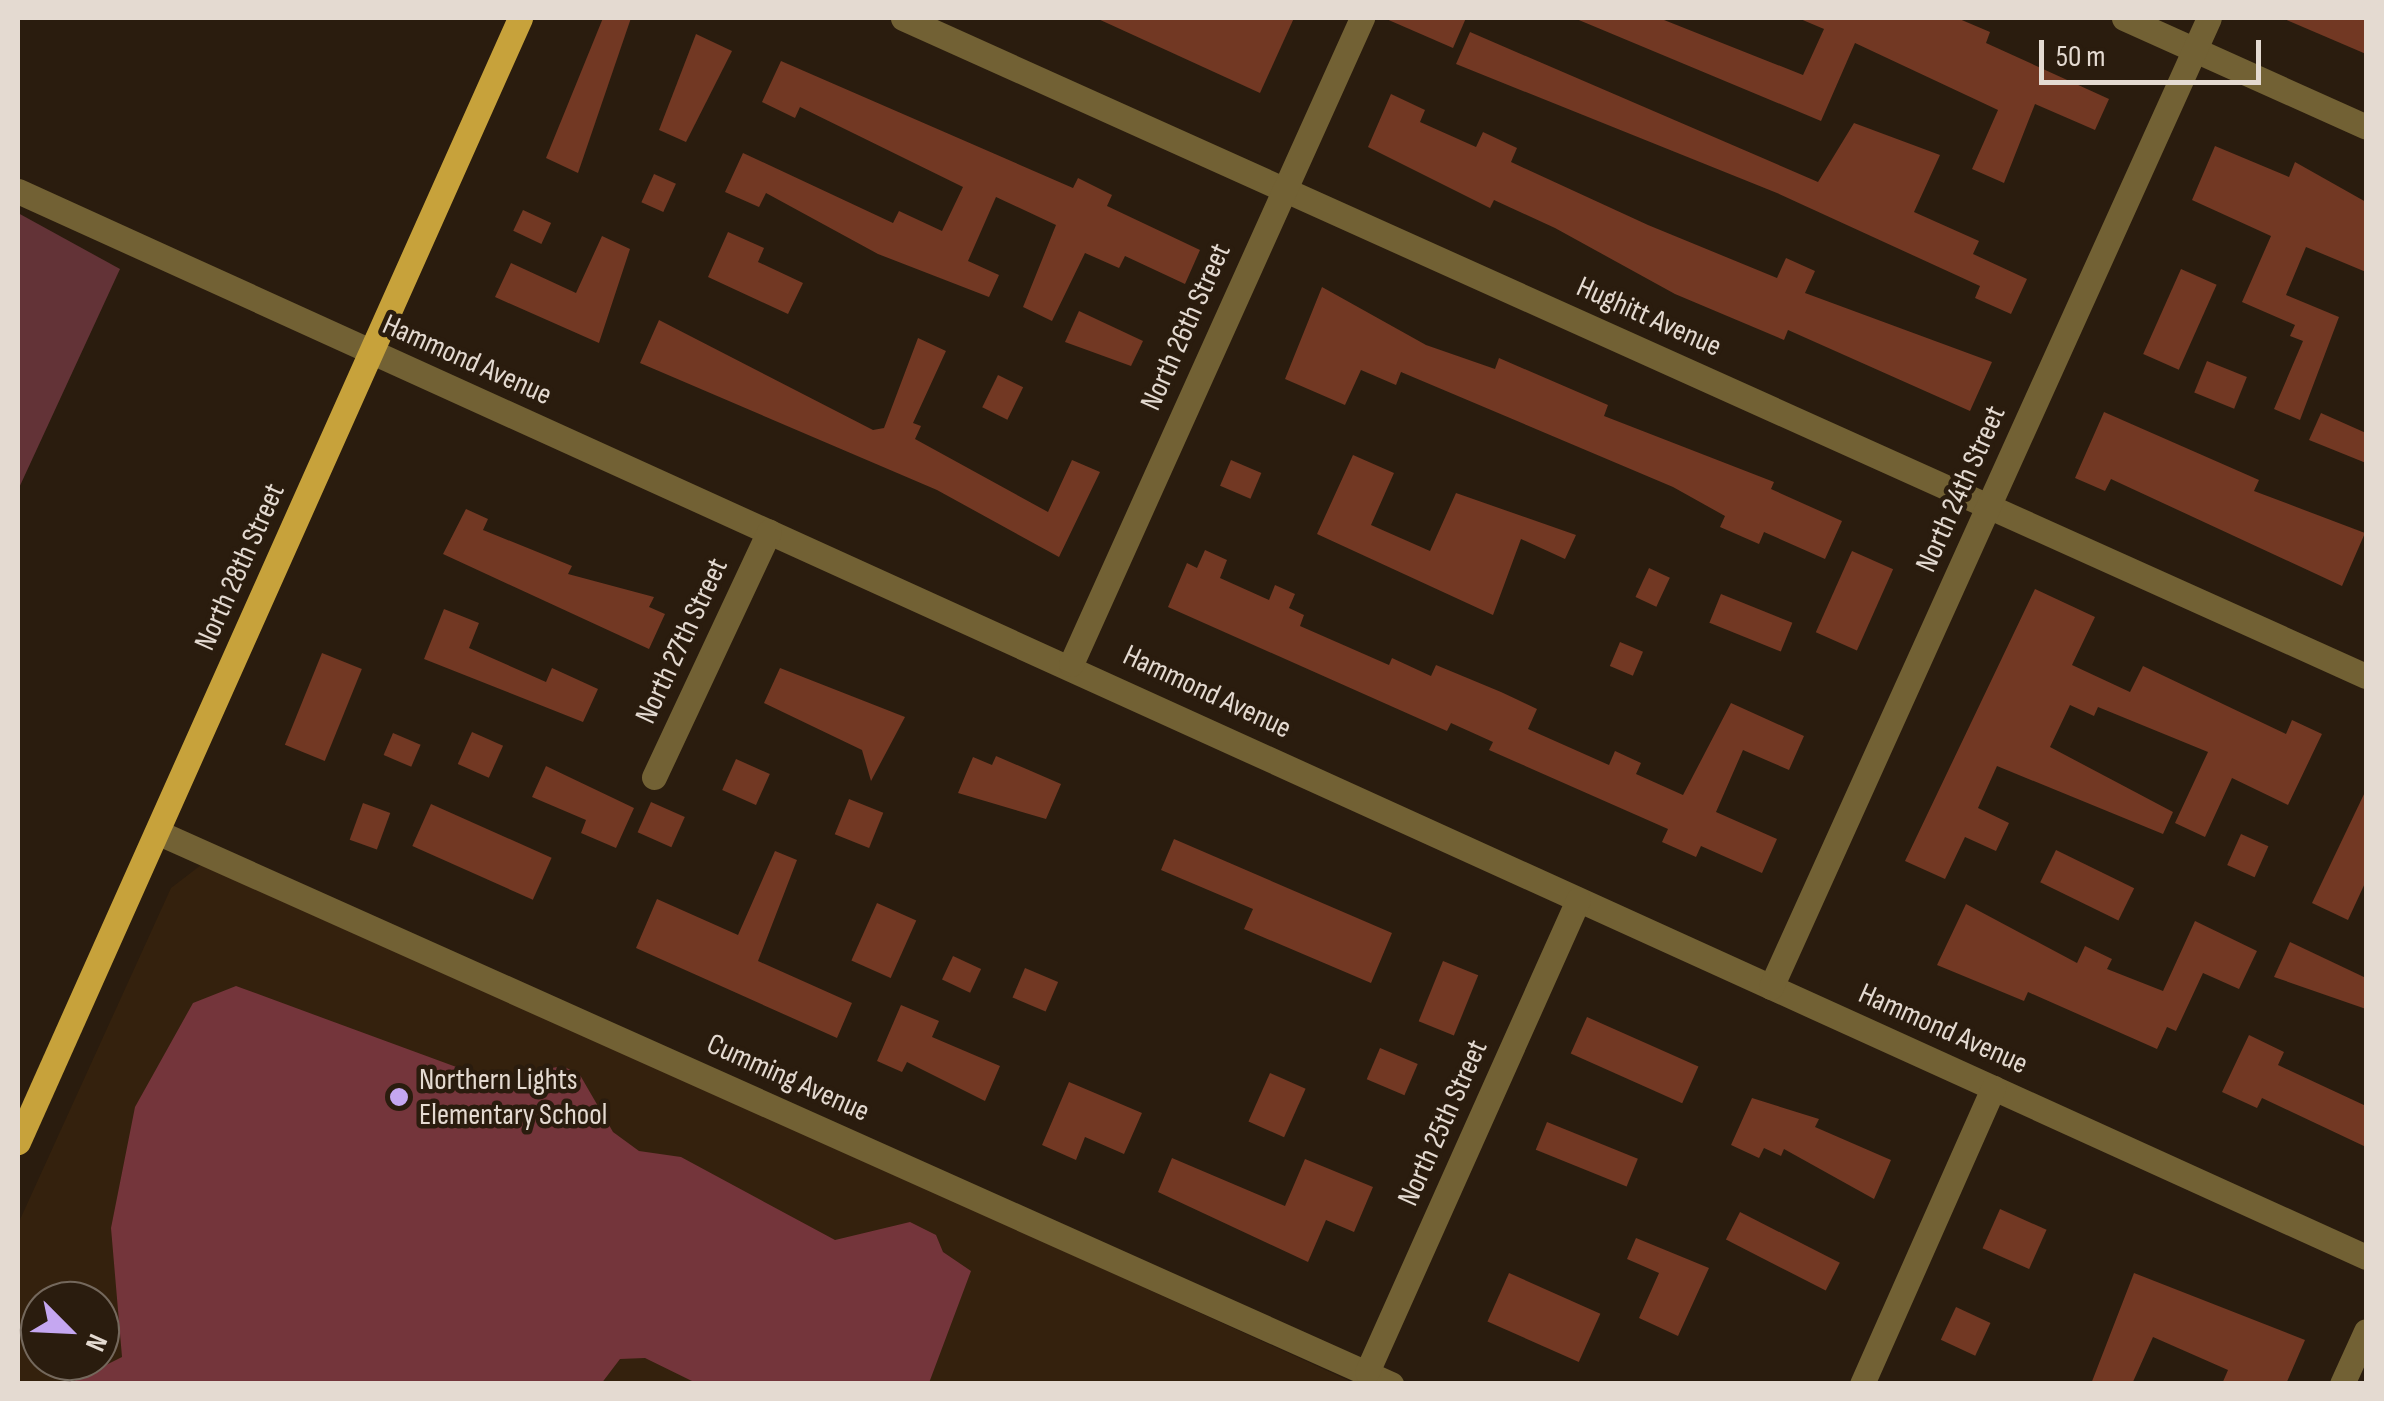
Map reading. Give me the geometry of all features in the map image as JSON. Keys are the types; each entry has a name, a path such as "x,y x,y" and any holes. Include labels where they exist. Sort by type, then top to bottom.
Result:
{"main road":[{"name":"North 28th Street","path":"18,1142 520,18"}],"street":[{"name":"Hughitt Avenue","path":"903,18 2366,676"},
{"name":"North 26th Street","path":"1071,664 1362,18"},
{"path":"2124,18 2366,127"},
{"name":"North 24th Street","path":"1771,987 2209,18"},
{"name":"Hammond Avenue","path":"18,191 372,354 1071,664 1578,900 2366,1257"},
{"name":"North 27th Street","path":"654,777 769,532"},
{"name":"Cumming Avenue","path":"157,832 1392,1384"},
{"name":"North 25th Street","path":"1367,1372 1578,900"},
{"path":"1862,1384 1993,1088"},
{"path":"2342,1384 2366,1331"}],"shaded area":[{"path":"18,213 120,269 18,490"},
{"name":"Northern Lights Elementary School","path":"201,865 1354,1383 18,1384 18,1224 171,888"},
{"name":"Northern Lights Elementary School","path":"236,986 489,1079 563,1066 580,1075 613,1132 639,1151 681,1157 835,1240 910,1222 936,1235 943,1252 971,1271 929,1383 696,1383 645,1358 620,1359 601,1384 70,1383 120,1381 120,1281 116,1281 111,1228 135,1107 193,1003"}],"building":[{"path":"603,18 631,18 578,173 546,158"},
{"path":"1096,18 1294,18 1260,93"},
{"path":"1384,18 1466,18 1453,48"},
{"path":"1574,18 1659,18 1803,75 1824,29 1798,18 1957,18 1990,32 1986,43 2109,99 2095,130 2035,104 2004,183 1972,169 1998,110 1855,43 1821,121"},
{"path":"2282,18 2366,18 2366,54"},
{"path":"1470,32 1818,182 1854,123 1940,155 1914,212 1979,241 1973,254 2027,279 2011,314 1975,298 1980,286 1777,193 1456,64"},
{"path":"696,34 732,51 686,142 659,130"},
{"path":"781,61 1073,188 1078,178 1112,195 1107,206 1200,250 1185,284 1125,256 1119,268 1085,253 1052,321 1023,307 1056,225 996,197 968,261 999,275 989,297 878,254 766,193 759,207 725,192 743,153 893,223 899,211 942,231 963,187 800,107 795,118 762,102"},
{"path":"1391,94 1425,110 1420,122 1476,147 1483,132 1517,148 1511,162 1648,225 1777,278 1786,258 1815,271 1805,293 1992,362 1970,411 1788,330 1784,340 1675,294 1555,228 1494,200 1490,208 1368,147"},
{"path":"2215,146 2289,177 2295,162 2366,202 2366,272 2306,247 2286,295 2339,317 2300,420 2274,409 2303,341 2290,336 2295,325 2242,302 2271,236 2192,200"},
{"path":"654,174 676,184 663,212 641,202"},
{"path":"523,210 551,223 541,244 513,231"},
{"path":"728,232 764,248 758,262 803,283 788,314 708,277"},
{"path":"602,236 630,249 599,343 495,297 511,263 576,293"},
{"path":"2181,269 2217,285 2179,370 2143,354"},
{"path":"1322,287 1426,345 1495,369 1499,358 1608,405 1604,416 1774,482 1771,489 1842,521 1825,559 1764,532 1759,544 1720,527 1725,516 1673,487 1401,372 1396,385 1361,370 1345,405 1285,379"},
{"path":"1079,311 1143,341 1131,366 1065,342"},
{"path":"659,320 873,430 884,428 918,338 946,351 913,423 921,426 915,439 1048,512 1072,460 1100,472 1059,557 937,490 640,363"},
{"path":"2207,361 2247,377 2234,409 2194,393"},
{"path":"998,375 1023,387 1007,420 982,407"},
{"path":"2104,412 2259,480 2254,491 2365,533 2342,586 2111,479 2105,491 2075,478"},
{"path":"2321,413 2366,433 2366,463 2309,440"},
{"path":"1353,455 1394,473 1371,525 1430,551 1456,493 1576,535 1565,559 1521,539 1493,615 1317,534"},
{"path":"1231,460 1261,473 1250,499 1220,486"},
{"path":"466,509 488,519 483,530 572,566 568,574 654,597 649,607 665,614 649,649 443,554"},
{"path":"1205,550 1227,560 1220,578 1269,600 1275,585 1295,594 1289,608 1304,615 1300,626 1389,665 1392,658 1431,676 1436,665 1501,692 1537,709 1528,729 1609,765 1615,751 1641,763 1636,774 1683,795 1731,703 1804,736 1789,770 1743,750 1716,812 1777,839 1762,873 1701,846 1696,857 1662,842 1668,829 1489,750 1493,742 1451,723 1447,731 1168,607 1187,563 1197,568"},
{"path":"1852,551 1893,569 1857,651 1816,632"},
{"path":"1649,568 1670,578 1656,607 1635,597"},
{"path":"2035,589 2095,617 2072,665 2130,692 2143,666 2286,734 2292,720 2322,734 2288,805 2232,778 2205,837 2175,823 2208,752 2098,707 2094,716 2070,705 2050,747 2173,812 2163,834 1997,766 1978,808 2009,823 1996,851 1965,837 1945,879 1905,861"},
{"path":"1721,594 1792,623 1781,652 1709,623"},
{"path":"444,609 479,623 469,648 546,682 552,668 598,689 583,722 424,659"},
{"path":"1620,642 1643,652 1633,676 1610,666"},
{"path":"322,653 362,669 325,761 285,745"},
{"path":"780,668 905,717 871,781 862,750 764,703"},
{"path":"472,732 503,746 489,778 458,764"},
{"path":"393,733 421,745 411,767 384,755"},
{"path":"996,756 1061,784 1046,819 958,793 973,757 992,765"},
{"path":"736,759 770,774 756,805 722,790"},
{"path":"546,766 634,808 616,848 581,833 586,820 532,797"},
{"path":"2366,790 2366,881 2348,920 2312,903"},
{"path":"849,799 883,813 869,848 835,834"},
{"path":"651,802 685,817 671,847 638,832"},
{"path":"363,803 390,813 377,850 350,840"},
{"path":"431,804 552,858 533,900 412,846"},
{"path":"2241,834 2268,846 2255,877 2227,865"},
{"path":"1174,839 1392,933 1371,983 1244,929 1253,909 1161,870"},
{"path":"2056,850 2134,888 2118,920 2040,882"},
{"path":"775,851 797,860 758,961 852,1003 837,1038 636,948 657,899 738,935"},
{"path":"877,903 916,920 891,978 851,961"},
{"path":"1966,904 2077,963 2085,946 2112,959 2107,969 2163,991 2195,921 2257,951 2239,989 2203,973 2176,1031 2167,1027 2157,1049 2028,992 2024,1001 1937,965"},
{"path":"2290,942 2366,978 2366,1009 2274,977"},
{"path":"953,956 981,969 970,993 942,980"},
{"path":"1443,961 1478,975 1454,1036 1419,1021"},
{"path":"1025,968 1058,982 1046,1012 1012,997"},
{"path":"901,1005 939,1021 932,1037 1000,1066 985,1101 907,1062 902,1072 877,1061"},
{"path":"1587,1017 1698,1067 1682,1103 1571,1054"},
{"path":"2249,1035 2284,1052 2278,1065 2366,1106 2366,1147 2262,1098 2257,1108 2222,1092"},
{"path":"1380,1048 1418,1064 1404,1095 1367,1079"},
{"path":"1270,1073 1306,1089 1284,1137 1248,1121"},
{"path":"1069,1082 1142,1113 1124,1154 1085,1137 1076,1160 1042,1145"},
{"path":"1752,1098 1819,1119 1815,1127 1891,1160 1874,1199 1784,1149 1781,1156 1764,1148 1759,1158 1731,1145"},
{"path":"1547,1122 1638,1159 1627,1187 1536,1150"},
{"path":"1172,1158 1285,1206 1305,1159 1373,1187 1354,1232 1326,1220 1308,1262 1158,1192"},
{"path":"2000,1209 2047,1230 2029,1269 1983,1248"},
{"path":"1740,1212 1840,1263 1826,1290 1726,1240"},
{"path":"1636,1238 1709,1268 1678,1336 1639,1318 1659,1273 1627,1259"},
{"path":"1509,1273 1600,1314 1579,1362 1487,1321"},
{"path":"2134,1273 2305,1340 2286,1384 2222,1384 2228,1370 2153,1337 2132,1384 2091,1384"},
{"path":"1956,1307 1990,1323 1975,1356 1941,1340"}],"place":[{"name":"Northern Lights Elementary School","path":"399,1097"}]}
